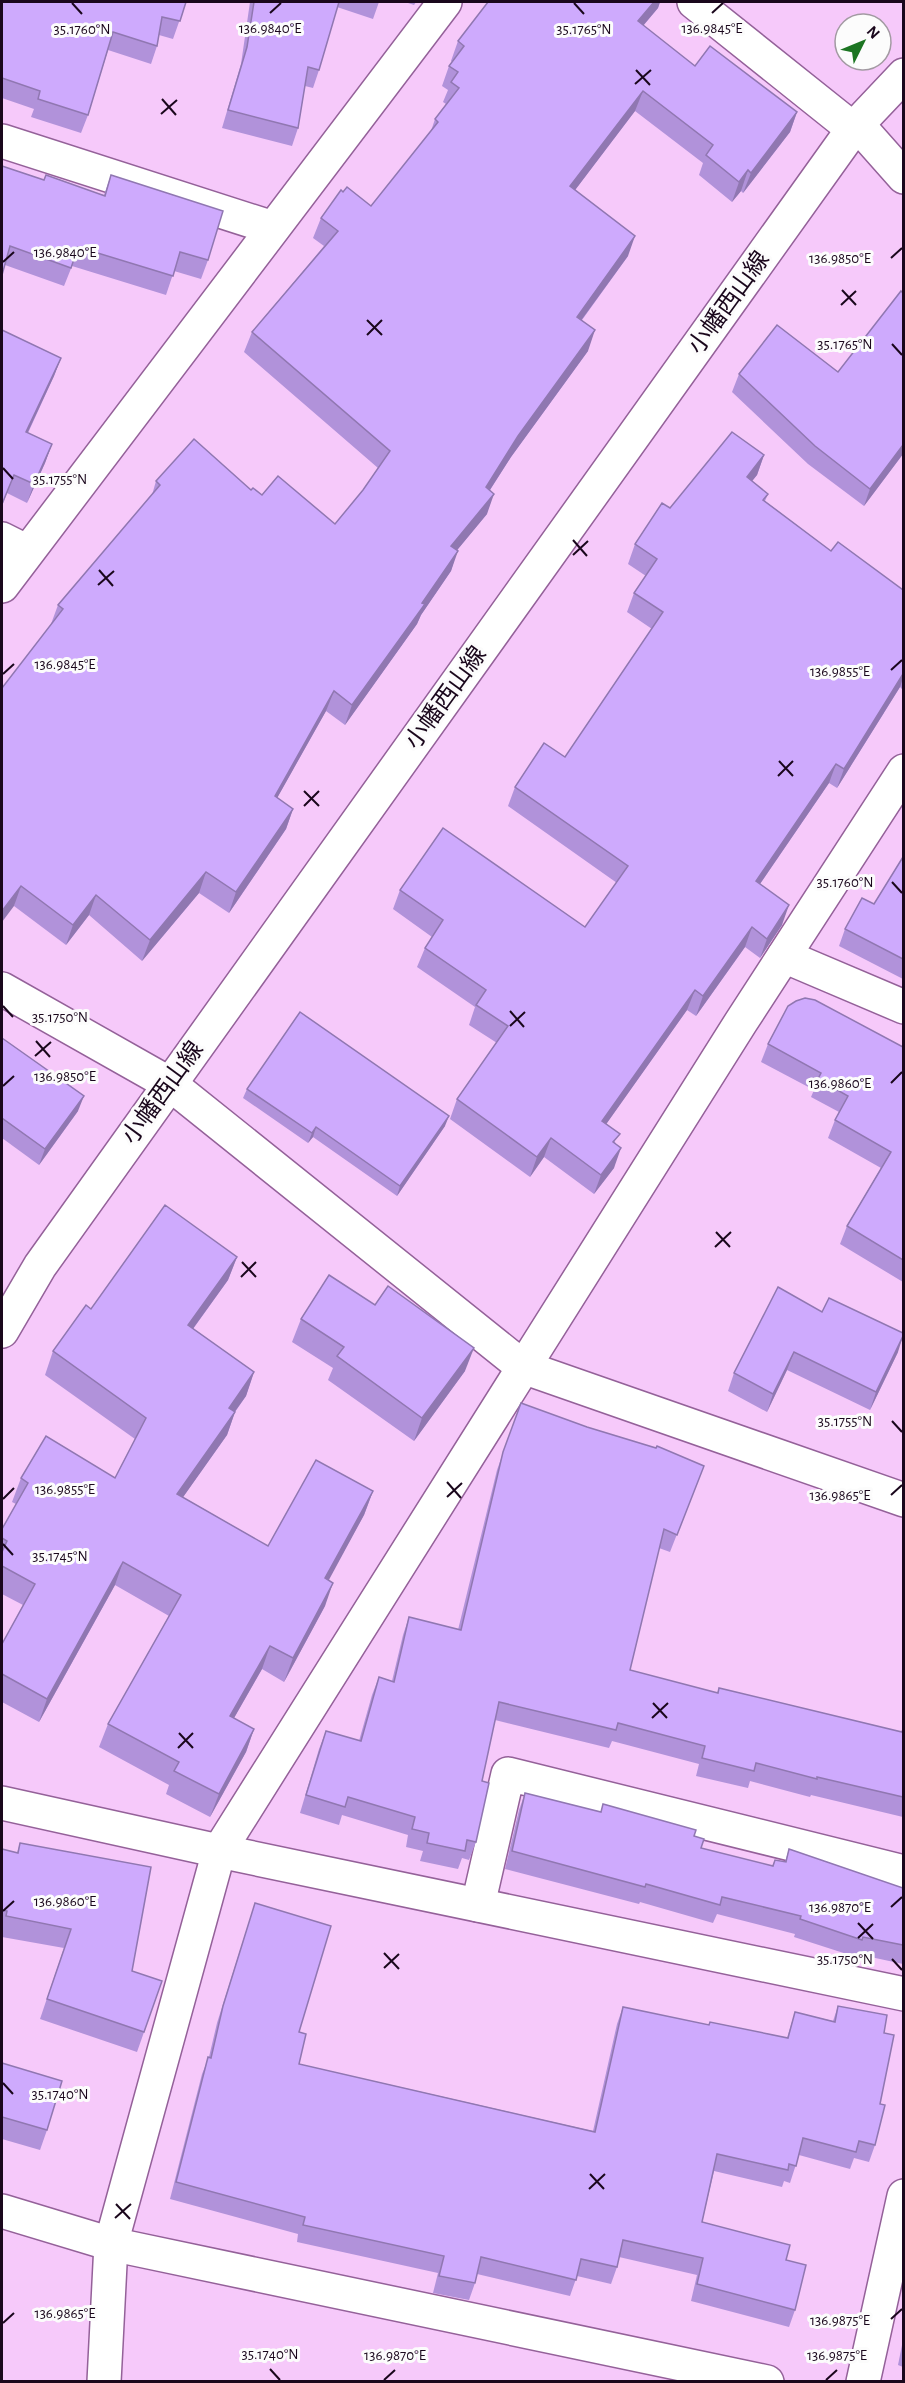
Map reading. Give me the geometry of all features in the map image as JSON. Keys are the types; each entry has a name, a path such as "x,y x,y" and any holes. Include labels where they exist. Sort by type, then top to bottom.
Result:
{"street":[{"path":"2,586 14,545 273,228 445,2"},
{"path":"694,2 855,127 903,177"},
{"name":"小幡西山線","path":"2,1331 40,1266 855,127 903,75"},
{"path":"2,141 273,228"},
{"path":"104,2382 111,2244 219,1851 523,1367 903,771"},
{"path":"784,956 903,1007"},
{"path":"2,989 170,1084 523,1367 903,1500"},
{"path":"478,1905 508,1774 903,1872"},
{"path":"2,1803 219,1851 903,1994"},
{"path":"863,2382 903,2200"},
{"path":"2,2211 111,2244 767,2382"}],"building":[{"path":"2,2 186,2 180,21 162,17 157,46 113,32 88,115 38,99 40,91 2,78"},
{"path":"254,2 339,2 319,70 308,67 298,128 228,110 247,47"},
{"path":"488,2 654,2 638,21 695,66 710,46 797,112 751,173 748,170 739,182 706,155 713,145 643,91 570,186 635,236 577,317 595,330 518,436 486,487 494,494 451,546 458,551 422,603 425,604 352,705 334,691 275,796 293,809 236,892 206,872 150,940 96,895 73,925 21,886 2,911 2,688 63,609 58,605 160,485 156,481 194,439 251,490 253,488 262,495 278,476 335,524 363,490 390,451 252,332 338,231 321,218 341,190 343,192 347,187 371,206 438,122 435,119 459,88 451,82 458,72 449,66 464,46 458,41"},
{"path":"2,166 44,180 46,175 105,196 111,175 223,211 208,260 180,252 173,276 78,247 71,268 10,246 2,275"},
{"path":"901,291 903,293 903,445 870,489 815,446 739,374 777,325 838,372"},
{"path":"2,330 61,358 26,432 52,444 34,484 14,475 2,504"},
{"path":"732,432 764,455 747,477 768,494 763,500 831,551 838,542 903,590 903,674 844,769 836,764 756,881 789,905 767,939 752,927 703,996 695,990 602,1121 620,1134 613,1142 621,1148 601,1175 551,1138 537,1157 457,1099 508,1026 476,1005 486,990 425,948 443,920 400,890 443,828 585,927 628,866 515,787 544,743 565,757 663,612 634,593 657,559 635,544 662,503 670,508"},
{"path":"903,857 903,959 845,929 862,898 874,904"},
{"path":"805,998 815,1000 903,1047 903,1260 847,1226 891,1152 835,1120 848,1096 818,1079 821,1073 768,1044 788,1006"},
{"path":"300,1012 449,1116 400,1186 316,1127 312,1133 247,1089"},
{"path":"2,1038 84,1096 45,1149 2,1118"},
{"path":"165,1205 237,1257 188,1325 254,1372 229,1408 235,1412 177,1494 268,1546 316,1460 373,1491 325,1578 333,1583 293,1658 270,1646 230,1716 254,1729 219,1794 174,1771 179,1762 108,1724 181,1595 123,1562 47,1699 2,1674 2,1644 35,1584 2,1566 2,1552 7,1541 2,1538 2,1529 28,1483 21,1478 46,1436 115,1478 146,1418 53,1351 86,1305 91,1309"},
{"path":"329,1275 375,1305 388,1286 474,1348 422,1418 337,1356 344,1347 301,1319"},
{"path":"778,1287 822,1312 829,1298 903,1333 876,1392 794,1352 773,1394 734,1373"},
{"path":"521,1403 587,1427 656,1448 657,1446 704,1466 677,1535 664,1529 630,1670 718,1693 719,1688 902,1732 903,1729 903,1797 817,1777 817,1779 756,1763 754,1771 702,1758 705,1746 618,1723 616,1730 499,1702 482,1781 489,1783 476,1842 467,1840 465,1851 427,1843 429,1833 412,1829 415,1817 348,1797 345,1807 306,1795 326,1731 361,1741 379,1677 394,1682 409,1617 461,1630 503,1452"},
{"path":"525,1793 601,1812 603,1804 696,1830 694,1836 704,1839 701,1848 773,1866 775,1860 786,1862 789,1849 903,1888 903,1945 863,1937 862,1940 800,1919 801,1916 722,1897 720,1905 512,1851"},
{"path":"20,1843 151,1867 132,1971 162,1981 144,2032 47,1999 71,1929 6,1916 7,1911 2,1910 2,1849 18,1853"},
{"path":"255,1903 331,1926 299,2032 306,2034 299,2064 595,2132 623,2007 709,2025 710,2022 788,2038 795,2012 835,2022 838,2006 887,2015 884,2033 894,2035 880,2104 885,2105 875,2145 859,2141 856,2152 803,2138 796,2166 789,2164 788,2170 717,2154 702,2222 790,2245 786,2260 806,2265 795,2310 697,2284 703,2258 623,2240 617,2267 581,2259 576,2280 481,2257 475,2283 439,2276 444,2256 303,2225 305,2217 176,2182 208,2057 211,2058 223,2006"},
{"path":"2,2063 62,2081 47,2130 2,2117"}]}
